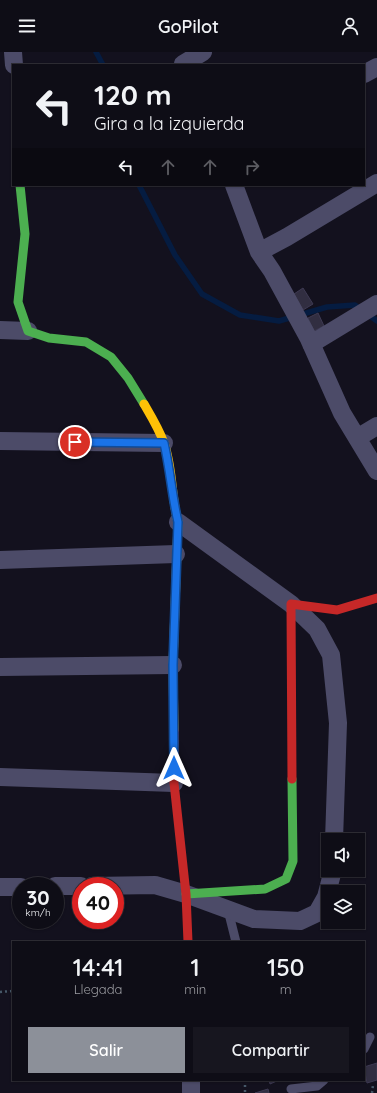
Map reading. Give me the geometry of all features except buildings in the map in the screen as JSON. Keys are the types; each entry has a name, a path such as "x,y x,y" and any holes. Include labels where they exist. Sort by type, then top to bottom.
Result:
{"street":[{"path":"13,52 14,64"},
{"path":"181,60 204,52"},
{"path":"365,73 377,67"},
{"path":"259,252 287,238 377,183"},
{"path":"20,186 25,234 18,302 28,331"},
{"path":"234,186 259,252 272,272 311,344 342,413 377,472"},
{"path":"311,344 377,304"},
{"path":"0,330 28,331 50,338 86,342 111,357 128,378 144,403 164,443 170,469 174,507 178,522 173,665 174,783 186,894 188,941"},
{"path":"357,438 377,426"},
{"path":"0,441 164,443"},
{"path":"178,522 291,604 317,629 331,655 338,723 334,833"},
{"path":"0,560 176,554"},
{"path":"291,604 337,610 377,598"},
{"path":"186,894 265,889 286,879 293,861 291,604"},
{"path":"0,667 173,665"},
{"path":"0,778 174,783"},
{"path":"124,885 155,885 186,894 254,919 300,921 317,913 326,897 330,877"},
{"path":"0,887 12,887"},
{"path":"191,1081 191,1093"}],"lane":[{"path":"228,910 236,941"},
{"path":"365,1047 370,1037"},
{"path":"291,1089 317,1086 323,1081"}],"path":[{"path":"0,992 12,991"},
{"path":"245,1081 245,1093"},
{"path":"372,1093 373,1085"}],"waterway":[{"path":"96,52 102,64"},
{"path":"140,186 175,255 202,294 240,315 279,321 327,307 355,305 377,321"}],"traffic: fast":[{"path":"20,186 25,234 18,302 28,331 49,338 86,342 111,357 128,378 144,404"},
{"path":"186,894 265,889 286,879 293,861 292,779"}],"traffic: slow":[{"path":"144,404 160,433 167,453 178,522 173,665 174,730"}],"traffic: jam":[{"path":"292,779 291,604 337,610 377,598"},
{"path":"174,730 174,783 186,894 188,941"}],"route":[{"path":"75,442 164,443 170,469 174,507 178,522 173,665 174,768"}]}
